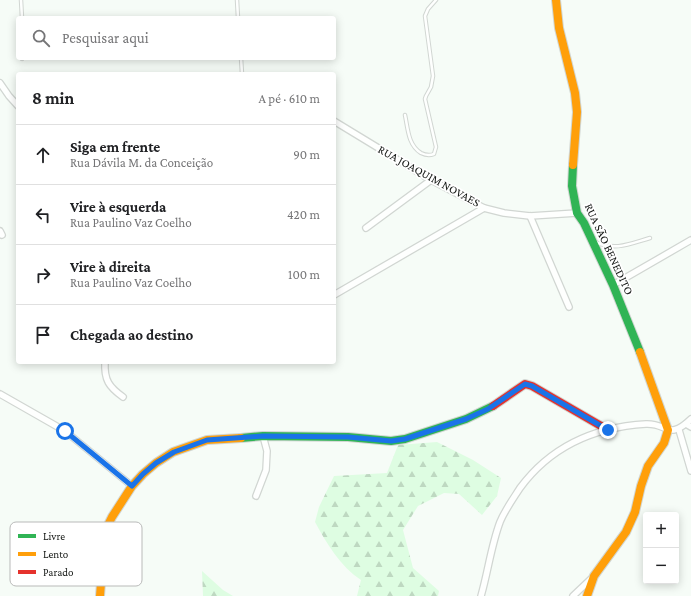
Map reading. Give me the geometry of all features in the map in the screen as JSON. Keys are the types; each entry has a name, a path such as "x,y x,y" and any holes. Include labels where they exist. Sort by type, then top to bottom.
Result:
{"street":[{"name":"RUA SÃO BENEDITO","path":"556,0 559,28 577,112 572,186 577,213 613,285 648,372 668,430"},
{"path":"0,83 16,104"},
{"name":"RUA JOAQUIM NOVAES","path":"336,122 431,180 484,208 504,213 530,216 577,213"},
{"path":"366,228 431,180"},
{"path":"336,294 484,208"},
{"path":"530,216 569,307"},
{"path":"613,285 691,240"},
{"path":"105,364 104,370 106,379 109,384 123,397"},
{"path":"110,522 132,486 156,463 174,452 207,440 263,436 348,437 391,441 405,439 451,424 488,409 525,384 532,386 608,430"},
{"path":"0,394 65,431 132,486"},
{"path":"481,596 500,522 511,501 540,464 556,452 591,434 640,424 651,424 668,430 679,430 689,426 691,419"},
{"path":"573,596 594,576 626,532 635,512 641,486 648,466 664,443 668,430"},
{"path":"679,430 691,472"},
{"path":"256,496 266,470 268,452 263,436"},
{"path":"586,596 594,576"},
{"path":"100,596 101,586"}],"lane":[{"path":"21,0 22,16"},
{"path":"237,0 238,16"},
{"path":"405,115 412,145 423,154 429,156 434,154 436,147 425,99 431,88 433,76 425,16 428,9 436,0"},
{"path":"241,60 242,72"},
{"path":"592,241 611,247 622,246 650,238"}],"green space":[{"path":"437,442 473,460 501,478 497,496 482,515 459,494 444,493 418,506 403,530 413,568 439,591 438,596 357,596 361,580 340,561 315,522 319,507 334,476 387,473 398,445"},
{"path":"202,571 223,590 233,596 203,596"}],"traffic: fast":[{"path":"573,165 572,186 577,213 584,223 613,285 640,352"},
{"path":"241,438 263,436 348,437 391,441 405,439 466,419 493,406"}],"traffic: slow":[{"path":"556,0 559,28 575,93 577,112 573,165"},
{"path":"587,596 594,576 626,532 635,512 641,486 648,466 664,443 668,430 640,352"},
{"path":"110,522 132,486 156,463 173,452 207,440 241,438"},
{"path":"100,596 101,586"}],"traffic: jam":[{"path":"493,406 525,384 532,386 608,430"}],"route":[{"path":"65,431 132,486 156,463 174,452 207,440 232,437 263,436 348,437 391,441 405,439 419,436 466,419 488,409 525,384 529,384 608,430"}]}
